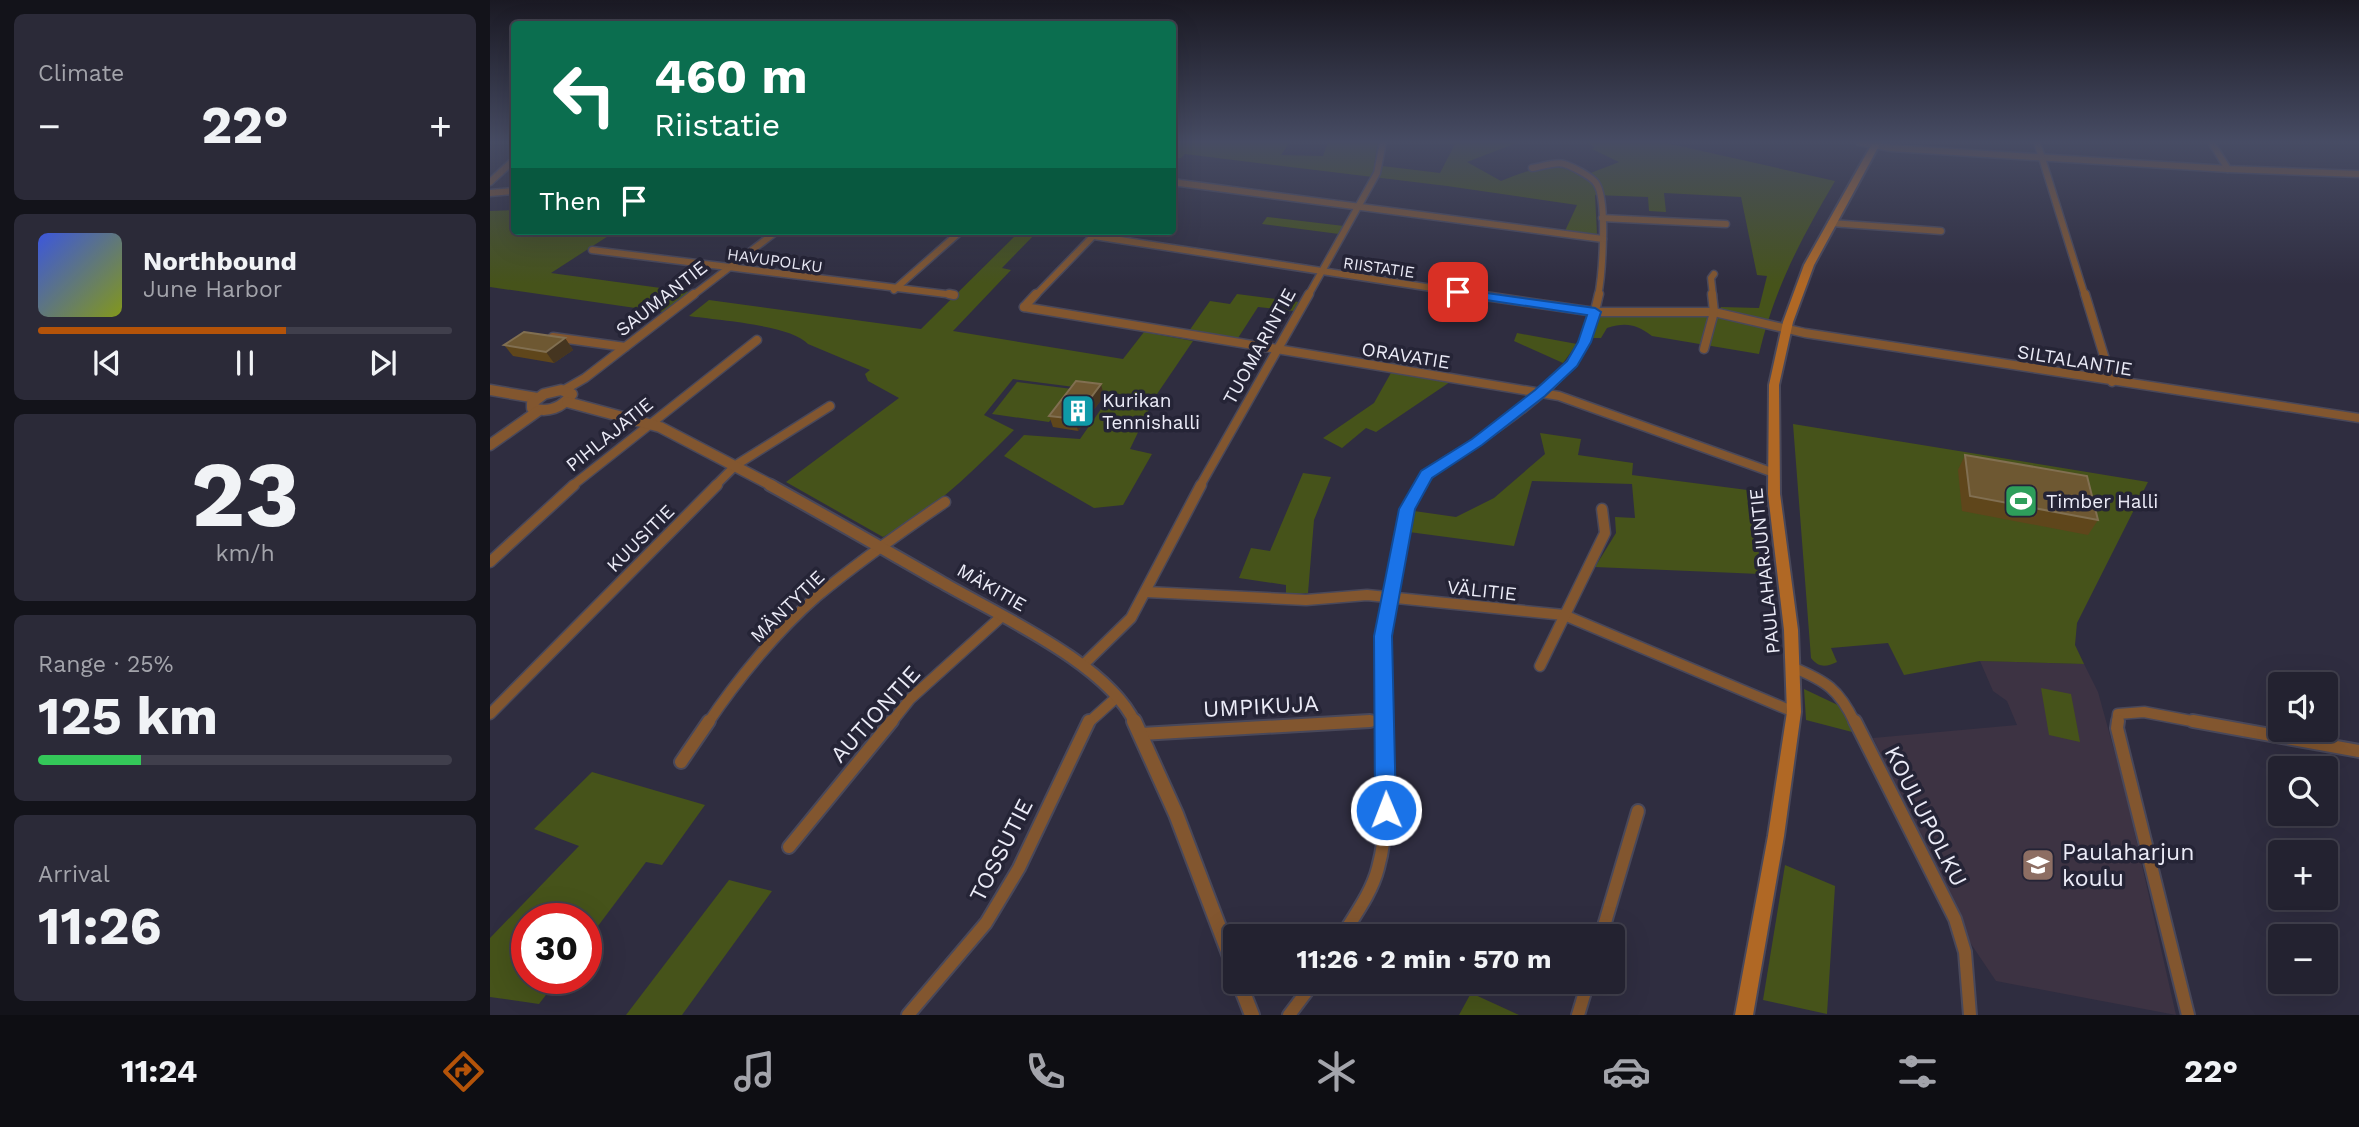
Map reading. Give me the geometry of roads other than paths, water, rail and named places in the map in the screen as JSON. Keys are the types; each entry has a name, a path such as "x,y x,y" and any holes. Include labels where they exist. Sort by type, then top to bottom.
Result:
{"main road":[{"name":"PAULAHARJUNTIE","path":"1744,1015 1776,836 1794,712 1774,473 1774,385 1786,328 1809,265 1850,189"}],"street":[{"path":"1225,189 1603,239"},
{"name":"TUOMARINTIE","path":"1083,665 1131,618 1147,592 1172,538 1368,189"},
{"path":"1350,924 1360,908 1377,869 1386,810 1383,636 1407,509 1427,475 1477,442 1540,393 1572,363 1584,342 1595,312 1602,277 1603,239 1599,189"},
{"path":"2051,189 2112,382"},
{"path":"490,193 511,191"},
{"path":"1602,218 1726,224"},
{"path":"1831,223 1941,231"},
{"name":"SAUMANTIE","path":"564,390 625,348 772,235"},
{"path":"894,290 956,235"},
{"name":"ORAVATIE","path":"1094,235 1024,307 1559,396 1774,473"},
{"name":"RIISTATIE","path":"1107,235 1321,273 1595,312 1714,312 1786,328"},
{"name":"HAVUPOLKU","path":"592,250 894,290 954,295"},
{"path":"1704,349 1714,312 1711,278 1714,274"},
{"name":"SILTALANTIE","path":"1786,328 2112,382 2359,418"},
{"path":"537,334 625,348"},
{"name":"PIHLAJATIE","path":"490,562 562,494 757,340"},
{"path":"490,390 537,398"},
{"path":"490,445 538,411 552,409 567,402 572,394 564,390 551,391 537,398 532,406 538,411"},
{"name":"MÄKITIE","path":"567,402 650,423 736,465 1083,665 1129,710 1176,814 1223,938"},
{"name":"KUUSITIE","path":"490,713 736,465 830,406"},
{"name":"MÄNTYTIE","path":"681,762 735,683 814,599 880,547 945,502"},
{"path":"1540,666 1605,533 1602,509"},
{"name":"VÄLITIE","path":"1147,592 1306,600 1367,595 1564,615 1794,712"},
{"name":"AUTIONTIE","path":"789,847 910,699 1001,617"},
{"name":"KOULUPOLKU","path":"1792,667 1826,680 1837,689 1847,706 1955,919 1965,952 1970,1015"},
{"name":"TOSSUTIE","path":"908,1015 986,923 1019,868 1090,719 1117,697"},
{"path":"2188,1015 2117,728 2118,713 2144,712 2359,751"},
{"name":"UMPIKUJA","path":"1141,734 1384,720"},
{"path":"1605,924 1638,811"},
{"path":"1244,994 1252,1015"},
{"path":"1289,1015 1305,994"},
{"path":"1578,1015 1584,994"}],"place":[{"name":"Kurikan Tennishalli","path":"1078,411"},
{"name":"Timber Halli","path":"2021,501"},
{"name":"Paulaharjun koulu","path":"2038,865"}]}
